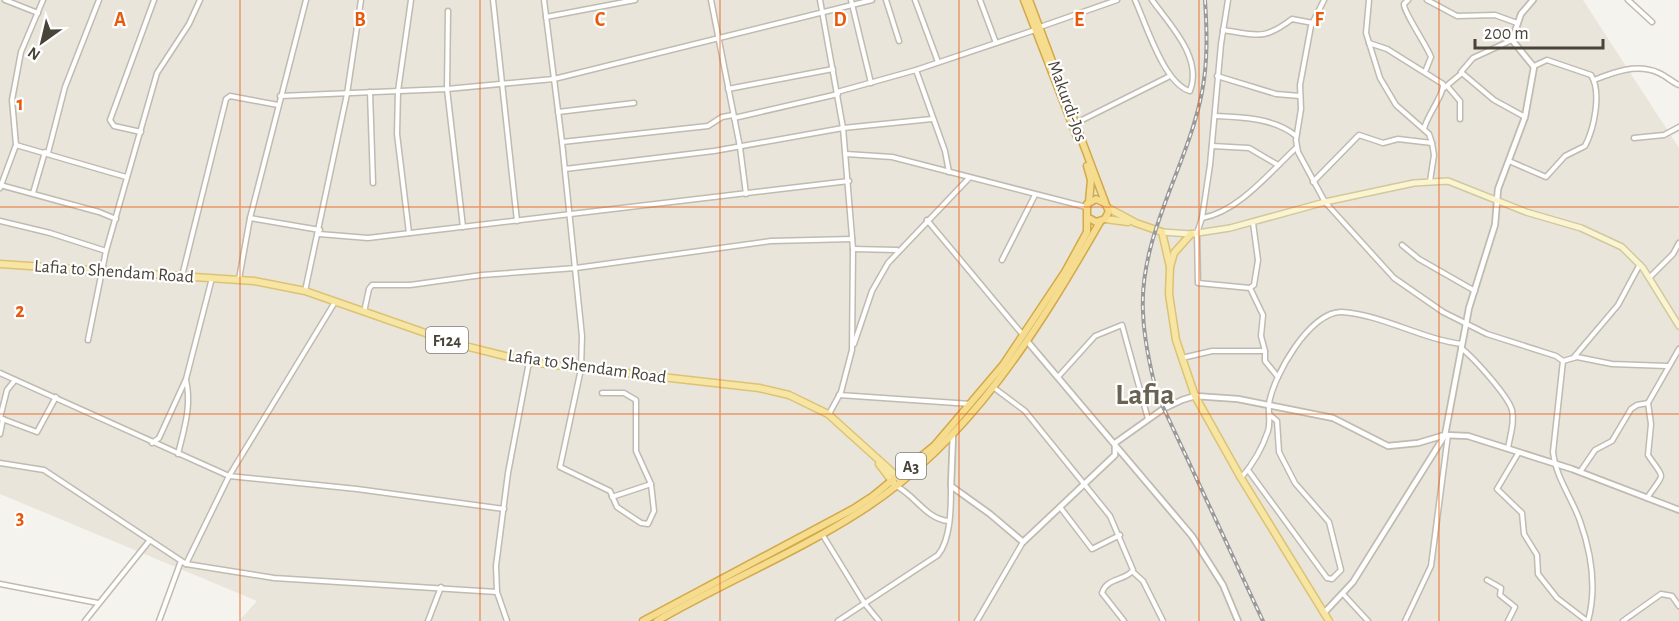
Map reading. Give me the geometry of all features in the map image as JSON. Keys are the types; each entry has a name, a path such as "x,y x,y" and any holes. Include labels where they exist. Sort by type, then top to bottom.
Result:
{"highway":[{"name":"Makurdi-Jos","path":"1024,0 1038,28 1107,205"},
{"name":"Makurdi-Jos","path":"1029,0 1088,168 1091,189 1088,205"},
{"path":"1088,205 1096,199 1107,205"},
{"name":"A3","path":"643,621 814,531 898,483 972,405 1025,339 1087,232 1088,205"},
{"name":"A3","path":"657,621 822,534 898,483 953,433 993,387 1077,262 1102,220 1107,205"},
{"path":"1087,217 1093,221 1102,220"}],"main road":[{"path":"1107,205 1136,223 1162,232 1194,234 1252,223 1325,202 1430,181 1458,184 1496,200 1606,238 1622,247 1640,263 1679,326"},
{"path":"1102,220 1136,223"},
{"path":"1162,232 1170,267 1171,312 1182,358 1195,396 1241,478 1329,621"},
{"path":"1170,267 1174,253 1194,234"},
{"name":"Lafia to Shendam Road","path":"0,264 239,280 305,291 457,344 529,362 759,388 789,395 828,414 898,483"}],"street":[{"path":"5,0 38,13"},
{"path":"43,0 21,52 12,100 16,145 0,186 33,193 116,219"},
{"path":"33,193 65,87 99,0"},
{"path":"141,132 114,126 110,120 154,0"},
{"path":"88,340 106,251 157,73 189,24 200,0"},
{"path":"239,280 250,218 306,0"},
{"path":"305,291 347,94 361,0"},
{"path":"410,233 397,134 398,91 411,0"},
{"path":"493,0 517,221"},
{"path":"544,0 581,317 581,369 560,467 609,491 617,507 641,523 648,524 654,511 651,484 636,451 636,400 624,393 602,393"},
{"path":"546,17 635,0"},
{"path":"711,0 740,147 746,194"},
{"path":"820,0 838,93 849,181 853,249 852,350"},
{"path":"280,96 447,89 554,80 822,13 851,3 872,0"},
{"path":"886,0 899,41"},
{"path":"915,0 938,62"},
{"path":"980,0 996,43"},
{"path":"562,142 708,126 722,117 734,117 838,93 916,70 1117,0"},
{"path":"1135,0 1170,76 1183,88 1191,91 1193,80 1191,59 1152,0"},
{"path":"1228,0 1202,218 1194,234 1198,283 1250,288 1254,285 1258,260 1252,223"},
{"path":"1324,0 1313,23 1300,96 1301,109 1296,148 1325,202 1394,278 1466,326 1508,342 1556,356 1563,361"},
{"path":"1369,0 1366,24 1368,43 1380,78 1396,105 1424,129 1432,142 1434,155 1430,181"},
{"path":"1408,0 1404,4 1404,11 1422,36 1431,57 1425,72"},
{"path":"1427,0 1457,16 1495,15 1517,23"},
{"path":"1424,129 1429,114 1446,88 1473,58 1512,40 1517,23 1533,0"},
{"path":"1628,0 1652,21"},
{"path":"851,3 871,83"},
{"path":"448,11 447,89 463,227"},
{"path":"1223,30 1265,36 1280,30 1292,19 1313,23"},
{"path":"1512,40 1524,58 1534,66"},
{"path":"1368,43 1387,49 1438,79 1460,100 1461,119"},
{"path":"1534,66 1547,60 1583,71 1594,80"},
{"path":"1405,621 1431,566 1446,435 1469,308 1476,292 1495,225 1498,208 1496,200 1525,117 1534,66"},
{"path":"728,89 833,69"},
{"path":"1594,80 1621,70 1636,69 1659,73 1679,86"},
{"path":"916,70 945,151 949,172"},
{"path":"1461,73 1494,100 1525,117"},
{"path":"1076,123 1170,76"},
{"path":"1218,76 1276,94 1300,96"},
{"path":"1509,161 1546,177 1565,156 1585,146 1594,119 1594,80"},
{"path":"370,92 373,183"},
{"path":"182,276 226,99 230,96 278,105"},
{"path":"558,111 634,103"},
{"path":"1215,116 1251,118 1283,127 1296,136"},
{"path":"565,169 740,147 843,128 932,119"},
{"path":"1634,138 1664,135 1679,127"},
{"path":"1313,182 1359,135 1383,143 1398,139 1432,142"},
{"path":"16,145 126,177"},
{"path":"1212,146 1249,148 1278,165"},
{"path":"1202,218 1217,214 1234,204 1296,148"},
{"path":"846,154 892,157 1035,195 1088,205"},
{"path":"828,414 839,395 872,291 897,250 969,177"},
{"path":"250,218 319,232 368,238 849,181"},
{"path":"1002,260 1035,195"},
{"path":"927,220 1192,536 1223,585 1238,621"},
{"path":"0,221 50,233 106,251"},
{"path":"364,313 372,285 410,285 482,275 576,268 771,242 852,239"},
{"path":"1649,278 1673,254 1679,243"},
{"path":"1402,245 1419,259 1476,292"},
{"path":"853,249 897,250"},
{"path":"1563,361 1574,357 1618,305 1640,263"},
{"path":"152,443 159,438 186,379 212,278"},
{"path":"1250,288 1263,315 1261,336 1265,361 1279,377"},
{"path":"186,564 229,476 336,301"},
{"path":"1241,478 1259,454 1268,431 1269,405 1290,351 1324,317 1334,313 1358,315 1462,346 1479,363 1511,407 1512,425 1508,448"},
{"path":"1058,377 1095,336 1122,326 1148,419"},
{"path":"1647,499 1662,478 1661,469 1648,455 1651,424 1648,403 1667,366 1679,349"},
{"path":"1182,358 1212,351 1265,351"},
{"path":"1574,357 1612,364 1667,366"},
{"path":"1519,452 1497,489 1522,513 1524,534 1537,555 1537,570 1540,577 1557,598 1588,621 1592,591 1589,554 1580,520 1554,464 1555,421 1563,361"},
{"path":"507,621 497,592 496,567 529,362"},
{"path":"0,373 229,476 504,509"},
{"path":"178,454 188,413 189,396 186,379"},
{"path":"0,434 6,393 15,380"},
{"path":"993,387 1025,411 1110,516 1120,535 1133,572 1143,580 1163,621"},
{"path":"839,395 972,405"},
{"path":"1115,444 1163,409 1195,396 1232,398 1333,418 1388,447 1418,443 1446,435 1468,436 1580,472 1679,510"},
{"path":"1,418 36,432 56,397"},
{"path":"1580,472 1595,450 1612,441 1631,410 1639,404 1648,403"},
{"path":"1248,470 1327,578 1336,576 1341,570 1329,522 1295,483 1279,452 1277,421 1270,415"},
{"path":"838,621 938,555 943,548 948,521 953,433"},
{"path":"1324,613 1344,595 1446,435"},
{"path":"978,621 1023,542 1115,455 1115,444"},
{"path":"0,463 44,470 186,564 274,578 497,592"},
{"path":"898,483 927,512 948,521"},
{"path":"611,497 651,484"},
{"path":"951,486 990,514 1023,542"},
{"path":"1060,507 1092,549 1120,535"},
{"path":"822,534 865,604 879,621"},
{"path":"87,620 98,603 150,540"},
{"path":"159,621 181,561"},
{"path":"1124,621 1102,592 1111,582 1133,572"},
{"path":"1487,580 1501,588 1500,594 1515,607 1508,621"},
{"path":"0,584 98,603"},
{"path":"428,621 441,587"},
{"path":"1623,621 1661,594 1672,596 1679,606"},
{"path":"1344,595 1368,621"}],"shaded area":[{"path":"0,0 1583,0 1679,148 1679,621 239,621 257,601 0,494"}],"railway":[{"path":"1205,0 1206,46 1202,92 1186,147 1156,228 1144,283 1143,312 1148,353 1157,394 1263,621"}],"district":[{"name":"Lafia","path":"1145,394"}]}
